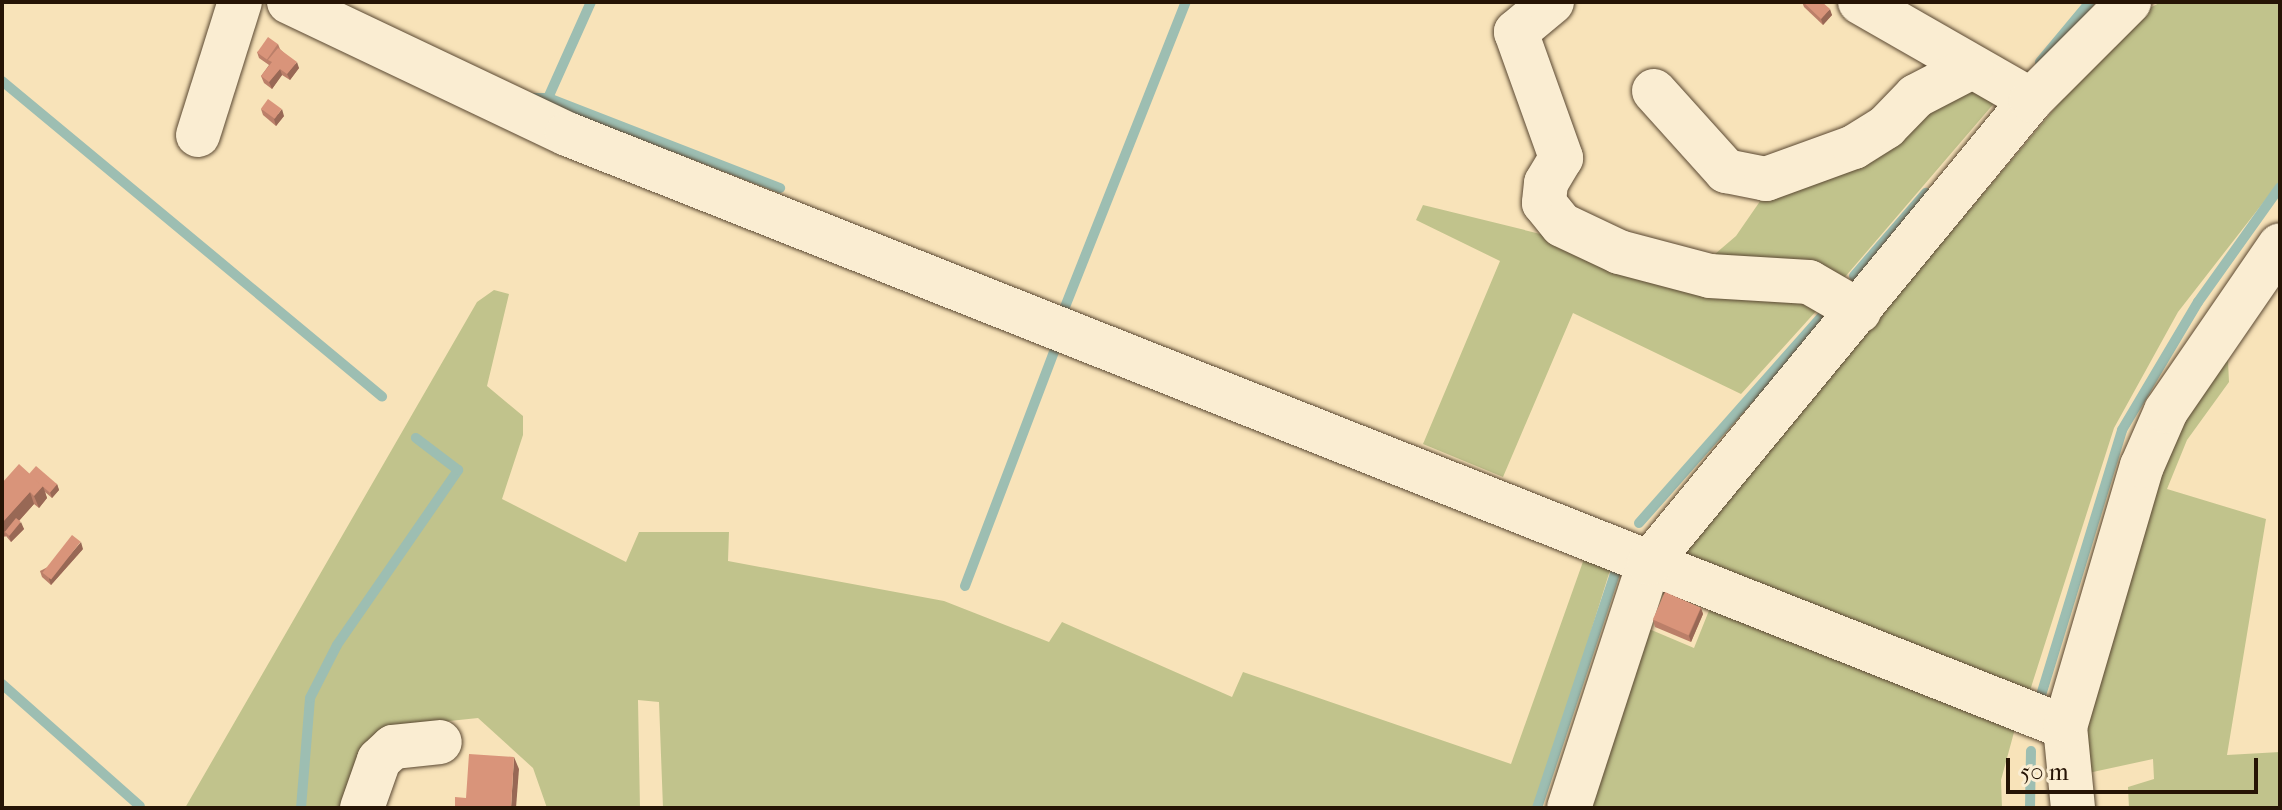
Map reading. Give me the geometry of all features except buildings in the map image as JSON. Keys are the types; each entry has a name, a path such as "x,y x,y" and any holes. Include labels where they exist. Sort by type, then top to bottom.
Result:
{"street":[{"path":"198,135 240,2"},
{"path":"289,2 567,134 2065,727"},
{"path":"1552,2 1516,32 1561,158 1546,183 1544,203 1562,225 1619,252 1710,276 1809,282 1859,311"},
{"path":"1860,2 2031,100"},
{"path":"1569,808 1649,563 2031,100 2129,2"},
{"path":"1654,91 1726,171 1766,179 1854,147 1886,127 1916,96 1972,67"},
{"path":"2073,808 2065,727 2142,466 2166,411 2280,245"},
{"path":"362,808 379,760 393,747 440,742"}],"green space":[{"path":"2161,2 2280,2 2280,181 2178,312 2114,428 2027,700 1679,555 2072,88 2148,9"},
{"path":"1971,91 1996,101 1845,277 1701,266 1736,236 1765,194"},
{"path":"1423,205 1764,289 1818,309 1741,394 1573,313 1503,477 1423,444 1500,261 1416,220"},
{"path":"494,290 509,294 487,386 523,416 523,435 502,499 626,562 639,532 729,532 728,561 944,601 1049,642 1062,622 1232,697 1243,672 1511,764 1585,556 1611,567 1536,808 663,808 659,702 638,700 640,808 547,808 533,768 478,718 402,726 345,808 185,808 477,302"},
{"path":"2227,340 2229,382 2187,440 2167,489 2266,519 2227,755 2280,752 2280,808 2129,808 2128,787 2154,779 2153,759 2079,775 2079,747 2181,406"},
{"path":"1712,603 2016,725 2001,780 2002,808 1585,808 1642,626 1694,648"}],"waterway":[{"path":"548,98 591,2"},
{"path":"1071,315 1063,312 1186,2"},
{"path":"2040,62 2090,2"},
{"path":"2,81 382,396"},
{"path":"532,98 548,98 780,188"},
{"path":"2042,692 2122,430 2198,302 2280,187"},
{"path":"1854,276 1926,193"},
{"path":"1639,523 1824,314"},
{"path":"965,586 1056,347"},
{"path":"301,808 310,698 337,645 458,470 416,438"},
{"path":"1537,808 1616,571"},
{"path":"2,684 140,806"},
{"path":"2030,808 2031,751"}]}
